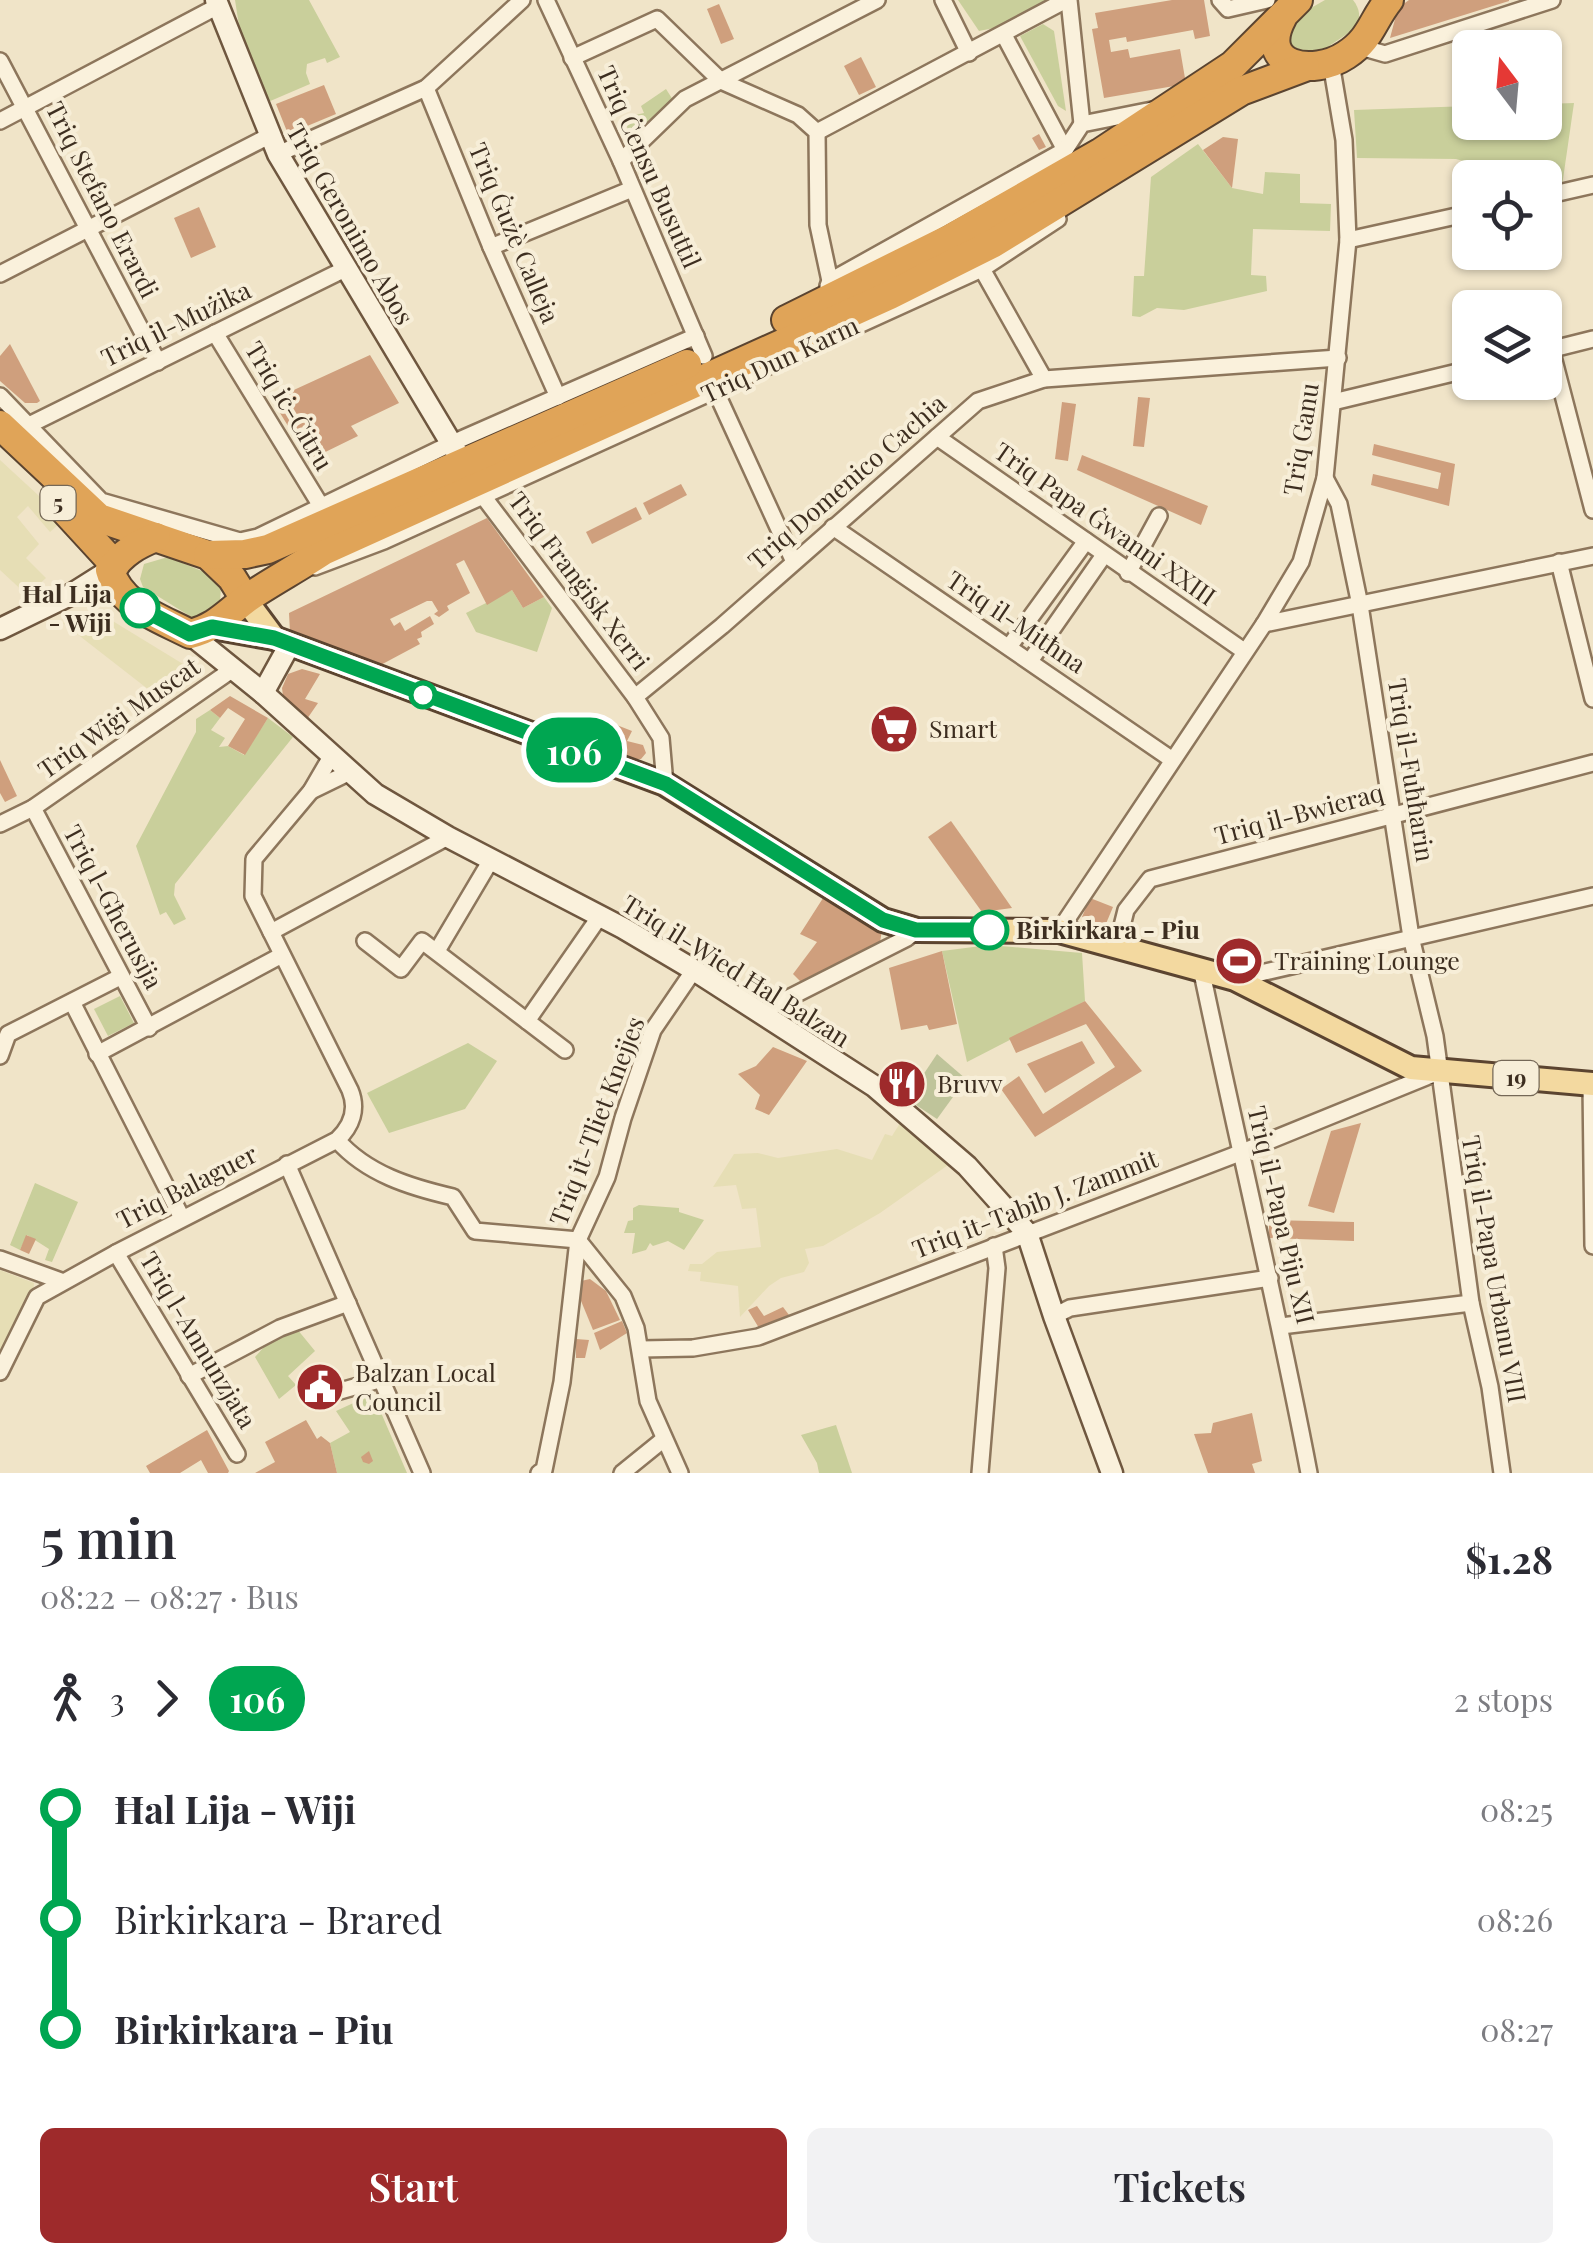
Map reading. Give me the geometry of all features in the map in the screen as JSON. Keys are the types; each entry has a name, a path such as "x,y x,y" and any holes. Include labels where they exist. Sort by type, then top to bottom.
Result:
{"highway":[{"path":"1283,4 1274,42 1288,62 1318,65"},
{"name":"Triq Dun Karm","path":"201,631 323,551 706,364 823,294 951,238 1100,153 1233,66 1283,4"},
{"name":"Triq Dun Karm","path":"208,556 244,554 274,546 456,453 890,294 992,244 1241,90 1318,65 1358,46 1373,32 1380,5"},
{"name":"5","path":"0,425 99,518 208,556 232,578 246,599"},
{"name":"5","path":"0,444 112,567 114,586 129,601"},
{"path":"71,494 101,510 237,548 274,546"},
{"path":"112,567 131,547 156,537"},
{"path":"129,601 201,631"}],"main road":[{"name":"Triq Geronimo Abos","path":"217,3 274,145 456,453"},
{"path":"0,629 72,594 112,567"},
{"path":"72,594 104,594 129,601"},
{"path":"246,599 282,641"},
{"path":"201,631 282,641"},
{"name":"Triq il-Wied Ħal Balzan","path":"201,631 233,669 375,794 694,970 874,1086 967,1166 1027,1233 1112,1473"},
{"path":"264,693 282,641"},
{"name":"19","path":"282,641 666,784 883,920 916,930 1059,930 1235,978 1411,1068 1592,1084"}],"street":[{"path":"0,274 274,145 426,88 522,0"},
{"name":"Triq Ċensu Busuttil","path":"546,0 621,161 794,562"},
{"path":"621,161 685,99 877,0"},
{"path":"943,0 970,54"},
{"path":"817,132 1068,0 1082,124"},
{"path":"1220,0 1228,9 1283,4"},
{"path":"1358,46 1385,54 1552,0"},
{"path":"0,121 217,3"},
{"path":"572,58 658,19 721,81 798,115 817,132 823,294"},
{"path":"1004,34 1065,150"},
{"name":"Triq Stefano Erardi","path":"0,61 158,362"},
{"name":"Triq Ganu","path":"1059,930 1264,624 1301,562 1325,478 1348,240 1344,140 1318,65"},
{"name":"Triq Ġużè Calleja","path":"426,88 558,397"},
{"name":"Triq Dun Karm","path":"0,396 101,502 240,541 258,537 320,506 456,453 558,397 706,364 982,268 1222,113 1241,90"},
{"name":"Triq Dun Karm","path":"823,294 1065,150 1082,124 1176,105"},
{"path":"1562,192 1593,185"},
{"path":"491,247 632,190"},
{"path":"1348,240 1452,217"},
{"name":"Triq il-Mużika","path":"29,424 345,268"},
{"path":"982,268 1044,379"},
{"name":"Triq iċ-Ċitru","path":"215,332 320,506"},
{"path":"1562,347 1593,339"},
{"name":"Triq Domenico Cachia","path":"635,697 978,401 1044,379 1338,358"},
{"name":"Triq Dun Karm","path":"288,574 332,562 483,496 706,364"},
{"path":"1333,402 1452,373"},
{"path":"1562,400 1593,510"},
{"name":"Triq Papa Ġwanni XXIII","path":"938,437 1244,651"},
{"name":"Triq il-Fuħħarin","path":"1325,478 1339,504 1360,605 1412,937 1435,1036 1438,1072"},
{"name":"Triq Franġisk Xerri","path":"483,496 635,697"},
{"path":"1128,573 1159,516"},
{"name":"Triq il-Mitħna","path":"833,528 1172,759"},
{"path":"1009,647 1086,541"},
{"path":"1030,661 1104,555"},
{"path":"1264,624 1593,556"},
{"path":"1559,562 1593,699"},
{"name":"Triq Wiġi Muscat","path":"0,824 33,808 233,669"},
{"path":"635,697 661,738 666,784"},
{"path":"332,755 311,791 254,859 253,896 354,1100 351,1121 337,1140 352,1156 406,1186 453,1197 476,1231 578,1240 623,1296 641,1349 648,1401 680,1473"},
{"name":"Triq il-Bwieraq","path":"1117,946 1126,910 1150,879 1593,763"},
{"path":"311,791 350,772"},
{"name":"Triq l-Għerusija","path":"33,808 149,1028"},
{"path":"271,932 448,837"},
{"path":"437,951 492,860"},
{"path":"1235,978 1593,896"},
{"path":"527,1021 600,916"},
{"path":"760,1013 916,930"},
{"path":"365,941 400,970 422,941 565,1050"},
{"path":"97,1054 282,955"},
{"name":"Triq il-Papa Piju XII","path":"1202,968 1239,1153 1281,1326 1309,1473"},
{"name":"Triq it-Tliet Knejjes","path":"539,1473 544,1470 562,1382 578,1240 607,1178 622,1118 653,1030 694,970"},
{"path":"0,1056 8,1034 120,977"},
{"path":"72,1002 182,1218"},
{"name":"Triq it-Tabib J. Zammit","path":"641,1349 693,1348 758,1336 1239,1153 1438,1072"},
{"name":"Triq il-Papa Urbanu VIII","path":"1438,1072 1470,1303 1490,1387 1502,1473"},
{"path":"1592,1084 1593,1246"},
{"name":"Triq Balaguer","path":"0,1372 37,1297 116,1252 337,1140"},
{"path":"287,1164 422,1473"},
{"path":"980,1473 996,1268 994,1246"},
{"name":"Triq l-Annunzjata","path":"116,1252 237,1454"},
{"path":"0,1259 62,1282"},
{"path":"1054,1316 1070,1308 1270,1278"},
{"path":"189,1376 280,1328 348,1303"},
{"path":"1281,1326 1470,1303"},
{"path":"326,1395 379,1380"},
{"path":"622,1473 664,1439"}],"shaded area":[{"path":"0,460 64,519 50,532 28,506 17,517 39,544 26,558 46,578 27,595 0,570"},
{"path":"93,609 201,675 162,700 63,623"},
{"path":"902,1120 950,1162 880,1213 823,1246 805,1249 809,1263 804,1272 769,1286 740,1317 738,1286 700,1281 701,1272 688,1271 690,1264 702,1264 717,1252 761,1247 756,1208 742,1209 736,1185 713,1187 734,1154 758,1153 778,1158 837,1149 872,1160 885,1134 892,1136"},
{"path":"0,1270 34,1283 33,1294 0,1362"}],"green space":[{"path":"235,0 309,0 340,57 327,63 325,58 307,64 310,84 268,102 240,32"},
{"path":"958,0 1047,0 994,28 979,31"},
{"path":"1325,0 1353,0 1359,13 1358,24 1307,57 1289,47 1287,27 1297,16"},
{"path":"1043,24 1054,31 1066,111 1058,106 1020,36"},
{"path":"666,89 673,100 627,142 624,140 628,134 626,117 644,113 641,106"},
{"path":"1562,103 1574,103 1562,186 1562,160 1357,158 1354,110 1452,107 1452,140 1562,140"},
{"path":"1198,144 1232,188 1263,194 1265,172 1300,174 1300,203 1331,204 1330,231 1253,229 1251,275 1266,276 1267,291 1184,310 1157,308 1140,317 1132,316 1134,276 1144,276 1151,177"},
{"path":"168,557 209,574 221,584 220,604 193,618 143,587 140,579 144,564"},
{"path":"512,590 523,608 544,597 552,608 537,652 476,632 466,613"},
{"path":"210,710 220,718 211,730 225,738 219,747 228,746 244,755 268,718 293,737 175,884 174,895 186,919 174,925 166,912 160,915 136,846 196,732 196,719"},
{"path":"989,945 1082,953 1085,1001 967,1062 942,951"},
{"path":"120,996 134,1023 108,1036 94,1009"},
{"path":"468,1043 497,1061 465,1109 389,1133 367,1093"},
{"path":"937,1054 966,1079 937,1119 907,1099"},
{"path":"35,1183 78,1202 52,1262 45,1260 49,1249 27,1235 20,1250 10,1245"},
{"path":"633,1208 679,1208 679,1212 704,1220 684,1250 668,1241 653,1246 650,1243 646,1250 632,1254 635,1233 624,1233 628,1221 633,1220"},
{"path":"297,1329 315,1351 288,1376 296,1385 279,1399 255,1357 264,1347"},
{"path":"373,1394 407,1473 337,1473 330,1443 350,1432 336,1411"},
{"path":"836,1425 852,1473 819,1473 801,1435"}],"building":[{"path":"1172,0 1204,0 1210,36 1195,39 1193,30 1127,42 1126,37 1109,40 1111,52 1128,49 1130,58 1180,49 1186,84 1104,98 1092,29 1098,28 1095,13"},
{"path":"1409,0 1509,1 1390,38 1398,8"},
{"path":"719,4 734,39 721,44 707,9"},
{"path":"861,57 876,87 859,95 844,66"},
{"path":"324,85 336,114 288,134 276,104"},
{"path":"1039,134 1046,147 1039,150 1032,138"},
{"path":"1223,137 1238,139 1232,188 1203,150"},
{"path":"199,207 216,247 191,258 174,218"},
{"path":"10,344 40,401 37,403 25,403 0,381 0,356"},
{"path":"370,355 399,403 351,426 358,436 309,460 272,400"},
{"path":"1138,397 1150,398 1144,447 1133,446"},
{"path":"1062,402 1076,404 1068,461 1055,459"},
{"path":"1374,444 1455,464 1449,506 1371,485 1373,474 1438,489 1441,473 1372,455"},
{"path":"1082,455 1208,506 1201,525 1077,470"},
{"path":"681,484 687,495 649,515 643,503"},
{"path":"636,507 642,519 592,544 586,532"},
{"path":"487,518 544,597 523,608 512,590 487,605 464,560 456,564 470,593 447,606 449,610 439,617 434,614 438,611 432,601 427,601 390,619 394,626 400,622 405,631 430,616 434,624 421,632 422,637 417,639 420,644 375,668 359,657 353,660 290,632 289,613"},
{"path":"302,669 320,674 305,699 318,703 307,719 283,696 282,688 288,674"},
{"path":"230,696 268,718 245,755 228,746 245,719 228,708 220,718 210,710"},
{"path":"604,720 632,731 627,741 643,745 646,753 641,759 594,746"},
{"path":"0,760 17,796 5,802 0,793"},
{"path":"951,821 1012,908 982,912 928,837"},
{"path":"825,895 882,929 880,943 801,982 793,974 817,942 800,934"},
{"path":"1090,898 1113,907 1105,926 1082,917"},
{"path":"942,951 957,1024 901,1030 889,968"},
{"path":"1085,1001 1142,1071 1035,1137 1001,1089 1019,1076 1043,1114 1115,1067 1086,1024 1016,1053 1009,1038"},
{"path":"1082,1041 1095,1063 1045,1093 1027,1064"},
{"path":"773,1047 807,1061 769,1115 755,1109 760,1095 738,1074 756,1066"},
{"path":"1361,1123 1334,1213 1308,1206 1331,1131"},
{"path":"1269,1220 1354,1222 1354,1241 1269,1238"},
{"path":"26,1235 36,1239 29,1254 20,1250"},
{"path":"590,1279 606,1291 620,1320 593,1330 579,1296 581,1281"},
{"path":"757,1306 764,1316 783,1307 789,1315 759,1328 748,1310"},
{"path":"622,1321 627,1333 600,1350 594,1333"},
{"path":"576,1339 589,1340 585,1358 576,1358"},
{"path":"1252,1413 1262,1461 1252,1464 1255,1473 1208,1473 1194,1434 1211,1433 1213,1423"},
{"path":"306,1420 317,1439 321,1436 330,1443 337,1473 255,1473 275,1462 265,1442"},
{"path":"207,1430 228,1473 208,1473 201,1460 180,1473 150,1473 146,1466"},
{"path":"369,1451 373,1461 369,1464 361,1457"}],"bus line":[{"name":"106","path":"140,608 190,634 212,627 274,638 666,784 883,920 916,930 989,930"}],"place":[{"name":"Ħal Lija - Wiji","path":"140,608"},
{"name":"Smart","path":"894,729"},
{"name":"Birkirkara - Piu","path":"989,930"},
{"name":"Training Lounge","path":"1239,961"},
{"name":"Bruvv","path":"902,1084"},
{"name":"Balzan Local Council","path":"320,1387"}]}
